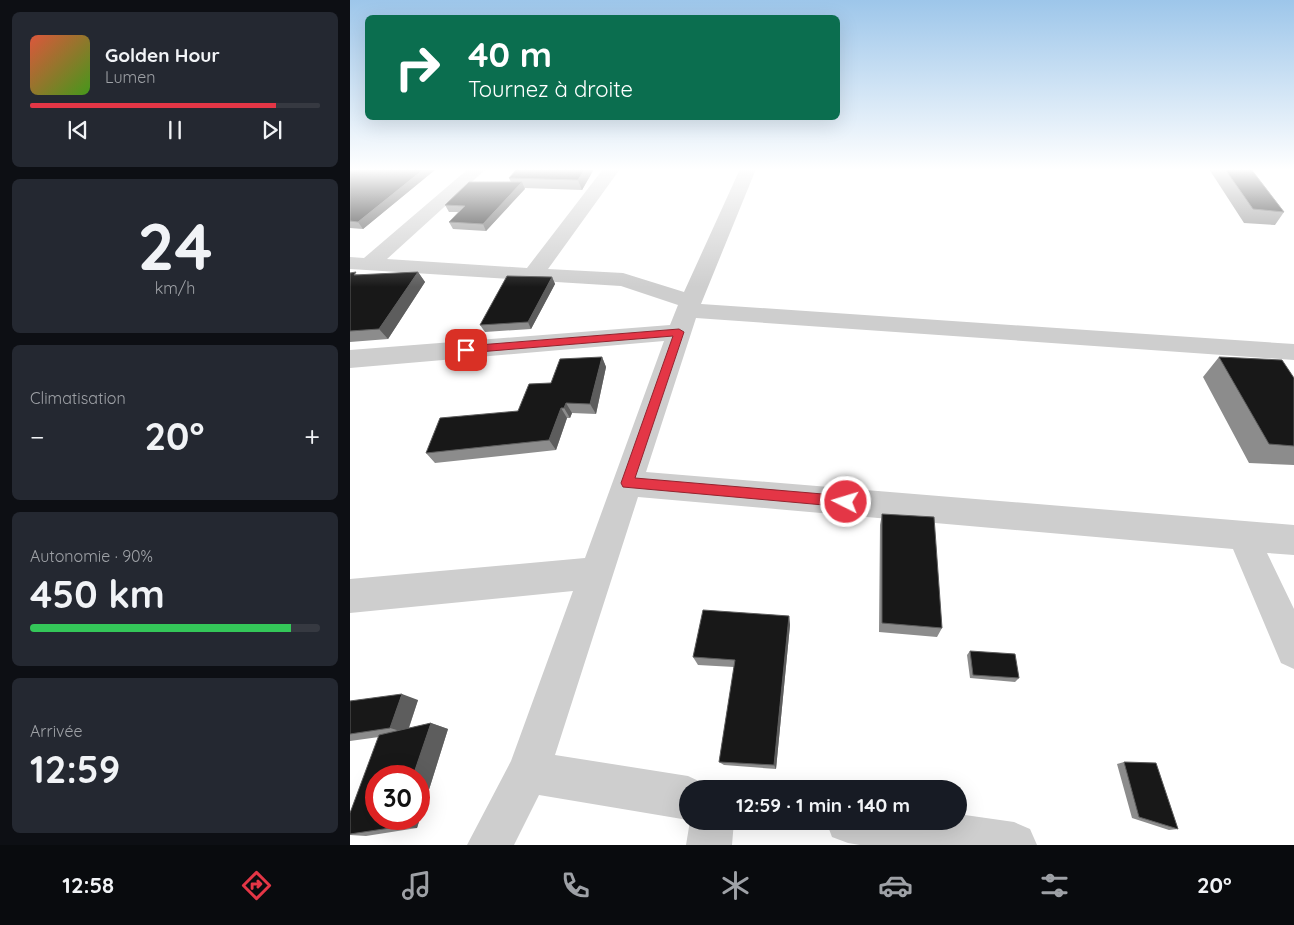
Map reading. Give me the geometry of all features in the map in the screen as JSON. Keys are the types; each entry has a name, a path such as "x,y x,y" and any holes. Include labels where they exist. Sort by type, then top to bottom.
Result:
{"street":[{"path":"359,264 429,208"},
{"path":"534,273 582,208"},
{"path":"490,845 528,772 685,314 731,208"},
{"path":"359,264 534,273 623,280 685,314"},
{"path":"350,360 685,314 1294,352"},
{"path":"627,483 1294,540"},
{"path":"1243,536 1294,650"},
{"path":"350,596 596,573"},
{"path":"528,772 679,797"},
{"path":"709,845 711,830"},
{"path":"910,830 1014,845"}],"building":[{"path":"350,208 375,208 358,222 350,221"},
{"path":"463,208 497,208 483,224 449,222"},
{"path":"1281,208 1284,212 1253,209"},
{"path":"356,272 354,275 418,272 379,329 350,331 350,273"},
{"path":"507,276 552,277 528,322 480,325"},
{"path":"602,357 590,404 566,403 564,408 561,408 549,440 426,453 440,418 518,411 529,384 551,383 560,359"},
{"path":"1219,357 1282,360 1294,378 1294,446 1269,444"},
{"path":"882,514 934,517 942,628 882,623"},
{"path":"703,610 789,616 774,765 719,762 735,660 693,657"},
{"path":"970,651 1015,654 1019,678 973,675"},
{"path":"402,694 390,728 350,734 350,701"},
{"path":"431,723 417,765 368,765 379,735"},
{"path":"1124,762 1156,763 1178,829 1139,817"},
{"path":"365,773 365,830 377,830 350,834 350,813"}],"route":[{"path":"466,350 679,332 627,483 846,502"}]}
